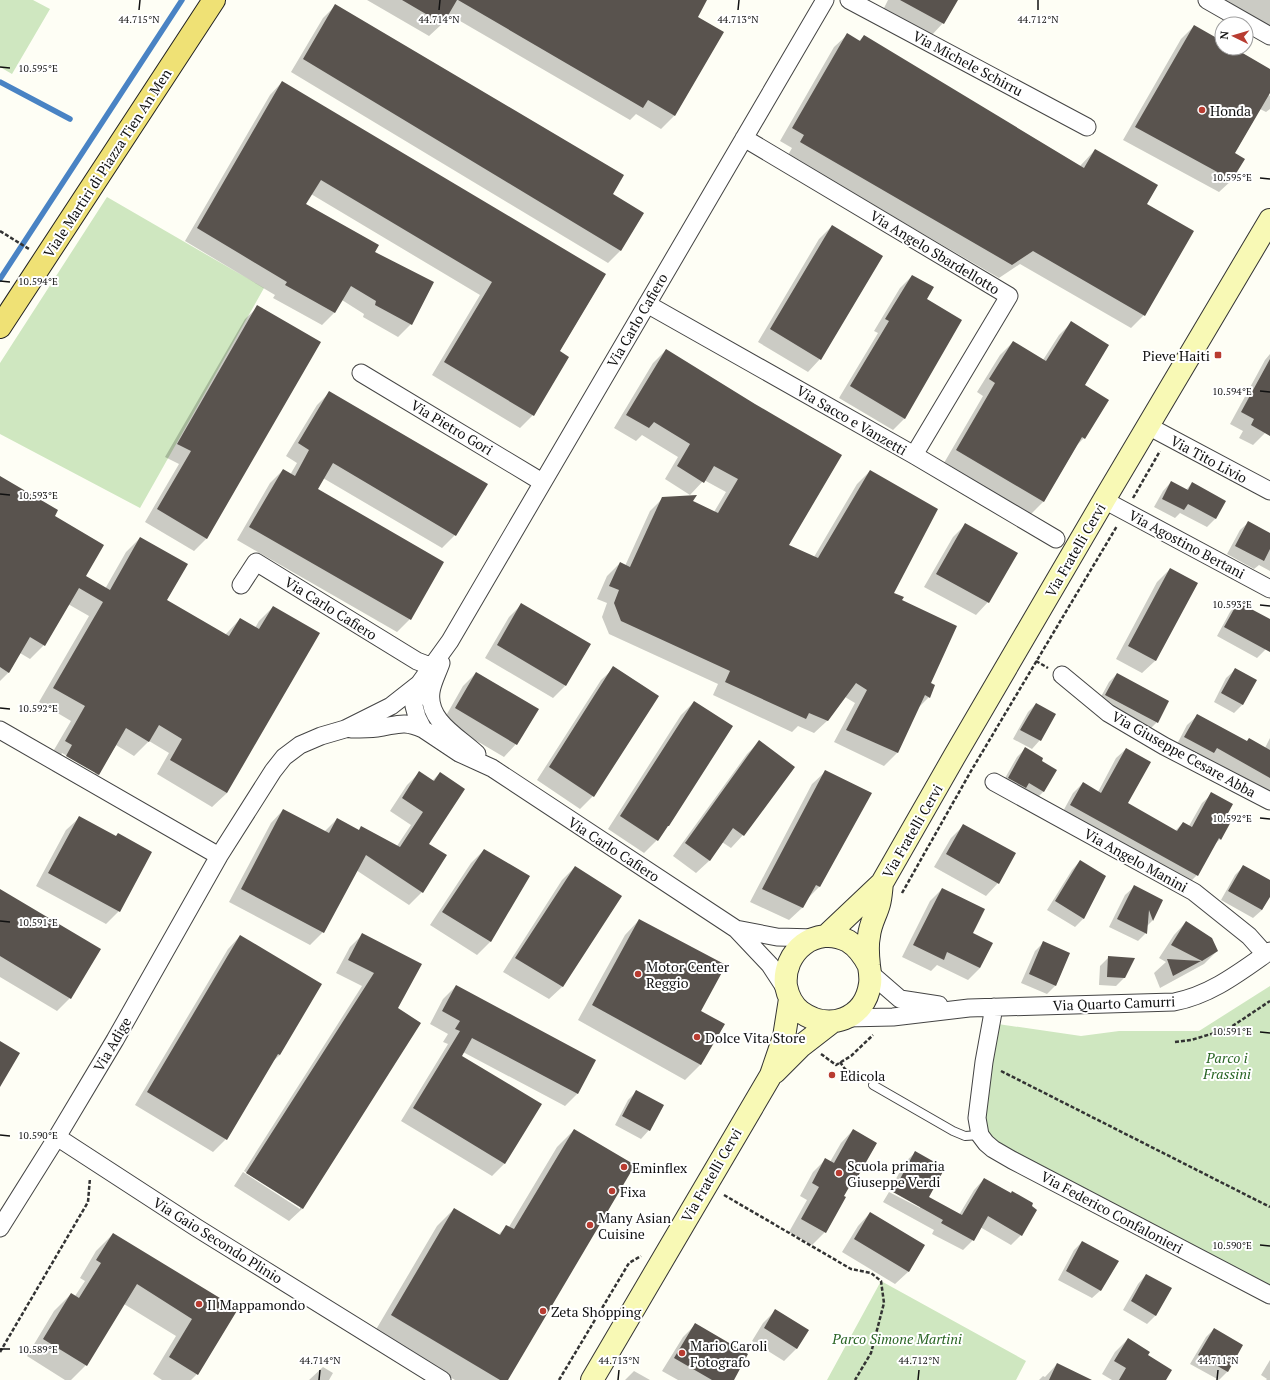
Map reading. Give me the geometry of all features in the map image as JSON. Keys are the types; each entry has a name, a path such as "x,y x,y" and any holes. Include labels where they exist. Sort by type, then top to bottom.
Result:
{"main road":[{"name":"Viale Martiri di Piazza Tien An Men","path":"0,327 214,0"},
{"name":"Via Fratelli Cervi","path":"592,1380 771,1075 784,1037 789,995 785,978 788,965 794,953 804,944 821,937 882,883 1104,500 1270,220"},
{"name":"Via Fratelli Cervi","path":"771,1075 802,1046 839,1020 857,1010 866,999 871,982 868,939 870,927 879,904 882,883"},
{"path":"821,937 837,937 848,941 860,952 870,969"},
{"path":"789,995 798,1009 808,1016 819,1021 839,1020"}],"street":[{"name":"Via Carlo Cafiero","path":"789,995 770,964 736,929 492,768 459,753 424,729 417,717 414,706 419,684 430,666 450,641 825,0"},
{"name":"Via Michele Schirru","path":"849,0 1087,127"},
{"path":"1207,0 1270,36"},
{"name":"Via Angelo Sbardellotto","path":"744,138 1009,296 914,455"},
{"name":"Via Sacco e Vanzetti","path":"648,304 914,455 1056,539"},
{"name":"Via Pietro Gori","path":"361,373 542,482"},
{"name":"Via Tito Livio","path":"1148,426 1270,491"},
{"name":"Via Agostino Bertani","path":"1104,500 1270,589"},
{"name":"Via Carlo Cafiero","path":"241,585 256,562 417,660 430,666"},
{"name":"Via Carlo Cafiero","path":"450,641 431,692 431,704 434,712 442,724 466,743 492,768"},
{"name":"Via Giuseppe Cesare Abba","path":"1062,675 1108,713 1164,746 1270,801"},
{"name":"Via Adige","path":"0,1228 115,1040 220,856 273,771 284,757 300,745 321,736 345,729 391,706 419,684"},
{"name":"Via Adige","path":"345,729 376,728 410,723 424,729"},
{"path":"0,730 220,856"},
{"name":"Via Angelo Manini","path":"994,782 1194,892 1268,953"},
{"name":"Via Carlo Cafiero","path":"736,929 778,937 821,937"},
{"name":"Via Quarto Camurri","path":"839,1020 893,1017 969,1008 1162,1003 1186,1000 1216,987 1268,953"},
{"name":"Via Quarto Camurri","path":"870,969 900,999 906,1001 969,1008"},
{"path":"980,1135 977,1118 984,1062 994,1007"},
{"name":"Via Federico Confalonieri","path":"980,1135 993,1149 1012,1160 1270,1295"},
{"name":"Via Gaio Secondo Plinio","path":"57,1137 197,1228 442,1380"}],"lane":[{"path":"873,1085 953,1131 965,1136 980,1135"}],"path":[{"path":"0,232 45,258"},
{"path":"898,899 971,771 1126,511 1168,437"},
{"path":"1175,1042 1191,1040 1228,1029 1270,1002"},
{"path":"818,1052 836,1066 851,1056 893,1017"},
{"path":"840,1062 845,1069 873,1085"},
{"path":"984,1062 1270,1207"},
{"path":"0,1352 88,1202 91,1159"},
{"path":"720,1201 727,1189"},
{"path":"724,1195 851,1269 871,1273 881,1281 884,1303 871,1353 855,1380"}],"green space":[{"path":"0,0 33,0 50,9 12,74 0,67"},
{"path":"107,197 264,288 140,508 0,434 0,363"},
{"name":"Parco i Frassini","path":"1270,986 1270,1295 986,1143 984,1062 991,1023 1081,1036 1119,1031 1199,1031"},
{"name":"Parco Simone Martini","path":"881,1281 1026,1361 1016,1380 827,1380"}],"building":[{"path":"402,0 457,0 443,24"},
{"path":"458,0 707,0 698,17 724,32 675,116 648,100 643,108"},
{"path":"900,0 958,0 944,24"},
{"path":"335,4 624,175 613,194 644,213 621,251 303,59"},
{"name":"Honda","path":"1194,25 1214,36 1214,56 1248,56 1270,69 1270,93 1235,153 1245,159 1232,180 1135,127"},
{"path":"847,33 860,41 864,35 1084,168 1095,149 1158,185 1147,204 1194,231 1145,316 1033,251 1012,265 800,142 804,135 792,128"},
{"path":"282,81 606,274 560,351 569,357 534,416 444,362 492,282 321,180 306,204 379,245 375,252 434,282 412,325 375,305 376,301 351,286 335,313 285,285 287,282 197,228"},
{"path":"832,225 883,256 821,360 770,329"},
{"path":"912,275 934,287 927,299 962,320 905,419 850,386 889,321 885,319"},
{"path":"257,305 321,342 207,539 157,509 191,451 177,444"},
{"path":"1071,321 1109,345 1085,385 1109,400 1085,439 1082,437 1044,502 956,450 995,383 989,379 1013,341 1046,361"},
{"path":"666,349 842,455 789,545 818,558 870,470 938,509 894,593 904,597 902,600 957,626 931,683 935,685 930,698 925,695 898,753 846,730 867,690 856,683 828,721 809,713 806,719 725,682 730,671 621,621 614,603 619,590 609,586 620,562 630,567 662,497 697,495 693,501 718,513 738,479 714,466 704,483 677,466 690,444 654,422 649,428 626,415"},
{"path":"1270,359 1270,436 1251,425 1254,419 1241,412"},
{"path":"329,391 488,484 456,536 333,463 318,489 444,562 411,620 249,527 283,469 295,476 309,450 298,443"},
{"path":"0,476 58,510 55,516 104,545 86,576 110,590 140,537 188,564 167,600 229,636 240,618 259,629 273,606 320,633 227,793 170,760 182,739 159,725 149,742 126,728 99,775 66,756 72,745 65,741 85,706 53,688 103,602 79,588 45,646 30,637 9,673 0,667"},
{"path":"1171,481 1188,490 1192,482 1226,501 1216,519 1188,504 1184,510 1162,499"},
{"path":"1248,521 1270,533 1270,549 1264,561 1235,546"},
{"path":"965,523 1018,553 989,603 936,574"},
{"path":"1170,568 1198,583 1156,661 1128,646"},
{"path":"1238,602 1270,619 1270,652 1224,627"},
{"path":"521,603 591,644 566,686 497,645"},
{"path":"613,666 659,696 594,797 549,767"},
{"path":"1235,668 1257,680 1243,705 1221,693"},
{"path":"476,672 539,709 517,745 455,708"},
{"path":"1117,673 1169,701 1158,723 1105,695"},
{"path":"694,701 733,726 658,841 620,816"},
{"path":"1036,703 1056,714 1041,741 1020,730"},
{"path":"1197,714 1247,741 1249,738 1270,750 1270,778 1217,748 1214,753 1184,737"},
{"path":"759,740 795,767 744,836 733,828 710,861 685,843"},
{"path":"1025,747 1043,758 1042,761 1057,770 1044,792 1029,783 1026,788 1008,778"},
{"path":"1126,748 1151,762 1128,803 1177,831 1183,822 1192,827 1211,792 1233,804 1227,815 1233,818 1221,840 1219,838 1198,876 1070,805 1083,782 1101,793"},
{"path":"825,770 872,793 820,887 816,885 803,908 762,889"},
{"path":"419,771 434,781 440,772 465,789 429,844 447,855 423,893 366,855 324,933 241,889 283,809 329,833 337,818 359,830 361,826 400,847 423,812 402,798"},
{"path":"79,816 116,836 118,833 152,852 120,912 48,873"},
{"path":"963,824 1016,853 999,884 946,854"},
{"path":"484,849 530,876 491,942 442,912"},
{"path":"1080,860 1106,876 1084,919 1055,901"},
{"path":"1243,865 1270,880 1270,897 1262,910 1228,891"},
{"path":"575,866 622,896 563,987 515,958"},
{"path":"1134,885 1163,900 1153,921 1149,910 1147,934 1117,919"},
{"path":"942,888 985,909 973,933 993,943 980,968 947,952 944,960 913,945"},
{"path":"0,889 101,949 71,999 0,956"},
{"path":"639,919 726,965 701,1011 725,1024 701,1065 592,1005"},
{"path":"1186,921 1212,938 1218,951 1202,961 1171,945"},
{"path":"362,933 422,964 398,1008 421,1023 303,1209 246,1173 374,973 348,960"},
{"path":"240,935 322,984 227,1140 147,1092"},
{"path":"1043,941 1070,953 1056,986 1029,974"},
{"path":"1108,956 1135,958 1125,978 1107,977"},
{"path":"1167,959 1201,961 1173,976"},
{"path":"456,985 596,1060 578,1094 472,1038 462,1056 542,1104 505,1164 413,1108 460,1031 455,1029 460,1021 442,1011"},
{"path":"0,1041 20,1053 0,1087"},
{"path":"636,1090 664,1105 650,1131 622,1116"},
{"path":"574,1129 635,1165 508,1380 500,1380 391,1315 454,1208 500,1235 506,1225 514,1229"},
{"name":"Scuola primaria Giuseppe Verdi","path":"853,1129 877,1143 857,1178 855,1177 844,1196 846,1197 826,1233 801,1219 819,1187 812,1183 825,1158 834,1163"},
{"path":"915,1151 945,1168 929,1197 962,1215 984,1178 1033,1203 1032,1206 1037,1210 1022,1236 988,1216 974,1241 941,1223 943,1220 893,1192"},
{"name":"Scuola primaria Giuseppe Verdi","path":"870,1212 925,1245 909,1272 854,1239"},
{"name":"Il Mappamondo","path":"113,1233 238,1309 198,1375 169,1357 192,1319 137,1284 87,1366 43,1339 71,1293 79,1298 101,1263 96,1260"},
{"path":"1082,1241 1119,1261 1101,1291 1066,1271"},
{"path":"1146,1274 1172,1288 1156,1316 1131,1301"},
{"path":"775,1309 809,1330 797,1349 764,1328"},
{"path":"695,1323 748,1354 734,1380 712,1380 674,1358"},
{"path":"1214,1328 1243,1345 1228,1372 1198,1355"},
{"path":"1128,1338 1150,1352 1148,1355 1172,1370 1166,1380 1119,1380 1126,1368 1114,1361"},
{"path":"1057,1363 1092,1380 1049,1380"}],"waterway":[{"path":"0,279 182,0"},
{"path":"0,82 70,119"}],"place":[{"name":"Honda","path":"1202,110"},
{"name":"Pieve Haiti","path":"1218,355"},
{"name":"Motor Center Reggio","path":"638,974"},
{"name":"Dolce Vita Store","path":"697,1037"},
{"name":"Edicola","path":"832,1075"},
{"name":"Eminflex","path":"624,1167"},
{"name":"Scuola primaria Giuseppe Verdi","path":"839,1173"},
{"name":"Fixa","path":"612,1191"},
{"name":"Many Asian Cuisine","path":"590,1225"},
{"name":"Il Mappamondo","path":"199,1304"},
{"name":"Zeta Shopping","path":"543,1311"},
{"name":"Mario Caroli Fotografo","path":"682,1353"}]}
